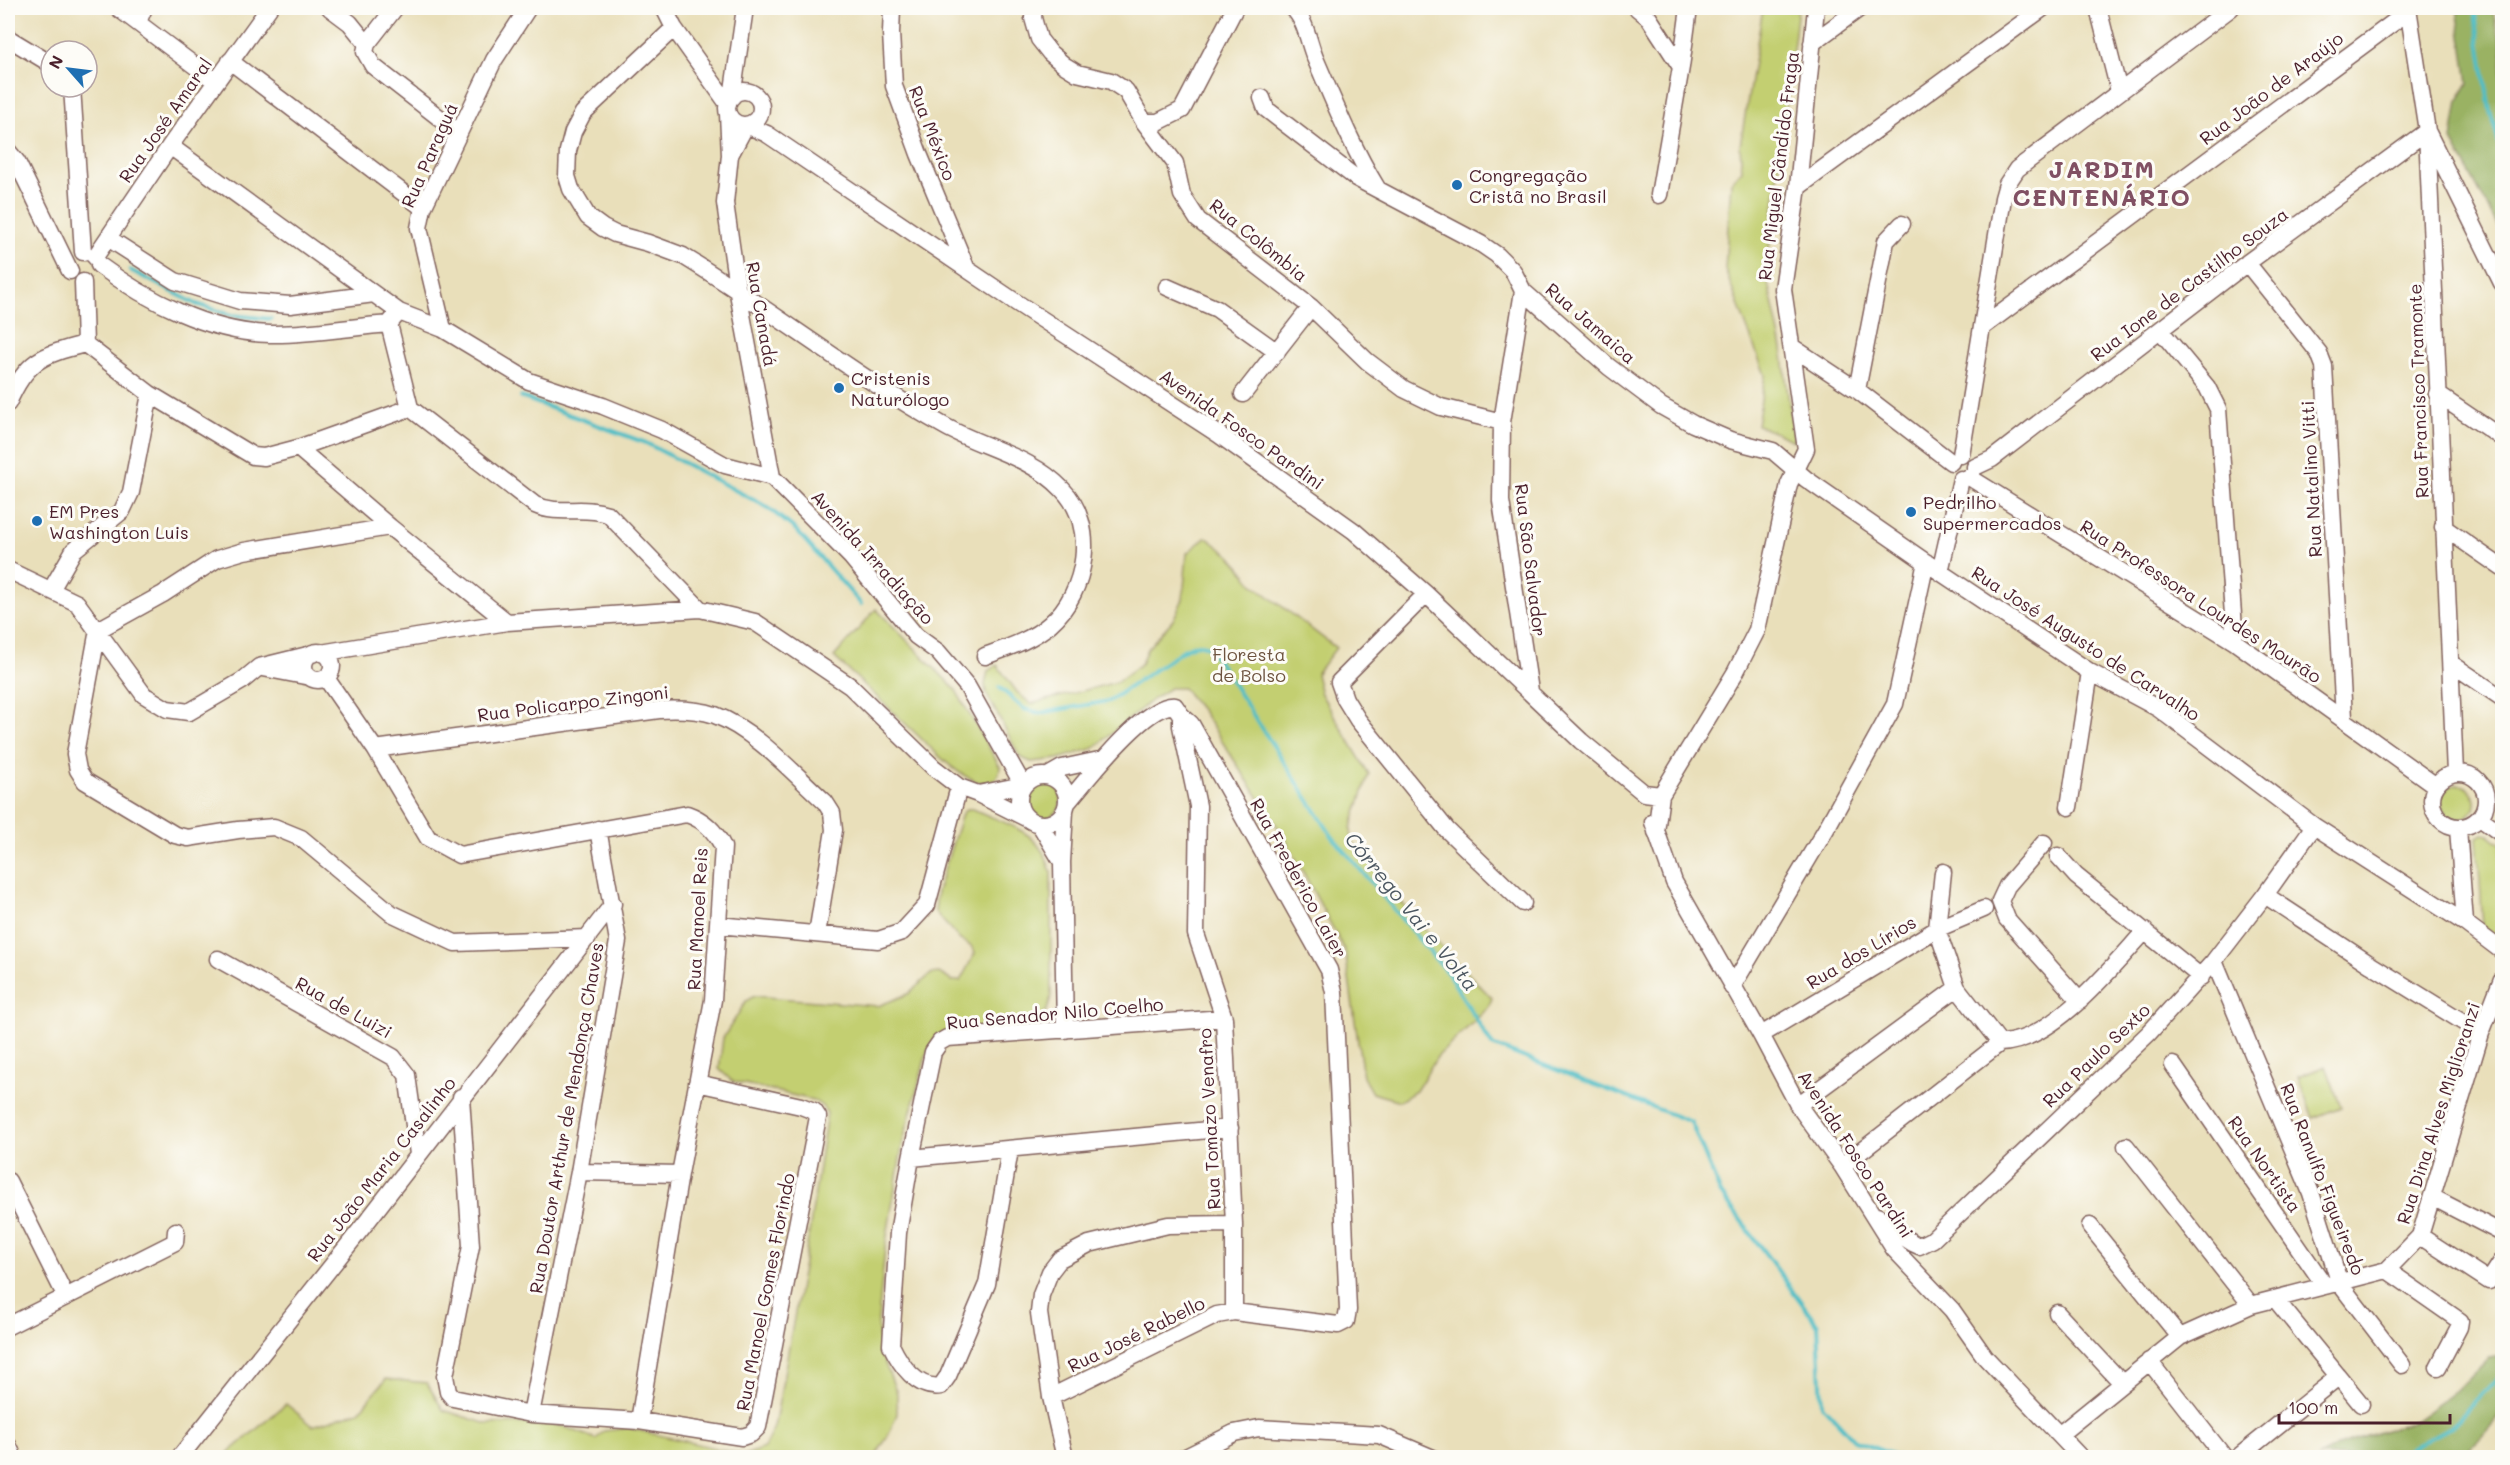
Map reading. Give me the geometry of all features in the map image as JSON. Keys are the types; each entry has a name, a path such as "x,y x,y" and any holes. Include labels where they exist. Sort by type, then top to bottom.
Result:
{"street":[{"path":"118,8 141,15 215,81"},
{"name":"Rua José Amaral","path":"92,258 215,81 269,8"},
{"path":"330,8 350,23 367,44"},
{"path":"395,8 367,44 365,52 373,66 459,133"},
{"name":"Rua Paraguá","path":"443,329 419,228 423,208 494,60 528,8"},
{"path":"664,8 674,28 729,105 733,121 746,125"},
{"path":"730,155 729,105 745,8"},
{"name":"Rua México","path":"892,8 894,86 919,154 966,267"},
{"name":"Rua Colômbia","path":"1034,8 1033,18 1039,39 1050,53 1077,73 1111,81 1126,91 1144,122 1175,164 1182,195 1198,220 1311,307 1367,361 1404,389 1442,407 1502,422"},
{"path":"1144,122 1158,122 1182,110 1235,8"},
{"path":"1293,8 1299,14 1314,55 1362,163 1377,188"},
{"path":"1637,8 1649,18 1681,67"},
{"path":"1659,195 1689,8"},
{"name":"Rua Miguel Cândido Fraga","path":"1661,795 1735,673 1757,630 1789,484 1806,449 1783,289 1798,187 1816,8"},
{"path":"1812,43 1860,8"},
{"path":"1798,187 2043,8"},
{"path":"2098,8 2119,91"},
{"path":"1940,572 1968,475 1952,473 1984,326 2007,183 2017,169 2231,8"},
{"name":"Rua Francisco Tramonte","path":"2408,9 2427,131 2455,773"},
{"name":"Rua João de Araújo","path":"1984,326 2408,9"},
{"path":"674,28 583,113 573,132 568,151 567,176 575,196 588,217 603,228 683,256 947,428 1041,471 1063,489 1082,521 1084,541 1077,585 1050,624 1028,639 985,656"},
{"path":"8,38 39,57"},
{"path":"738,55 751,93 759,100 767,134"},
{"path":"230,61 423,208"},
{"path":"729,105 741,92 751,93"},
{"name":"Rua Jamaica","path":"1262,98 1266,109 1356,178 1497,255 1513,271 1523,291 1609,367 1661,406 1693,424 1730,440 1773,452 1797,469"},
{"path":"73,99 95,277 76,276"},
{"path":"730,155 746,125 756,120 761,111"},
{"name":"Avenida Fosco Pardini","path":"746,125 767,134 1247,455 1354,531 1426,594 1581,741 1644,793 1674,882 1798,1105 1842,1166 1894,1250 1952,1310 1985,1357 2081,1458"},
{"path":"2427,131 2502,282"},
{"name":"Rua Ione de Castilho Souza","path":"1968,475 2247,263 2427,131"},
{"path":"170,146 374,294 394,318 410,408 535,505 548,511 596,510 608,514 700,609"},
{"path":"8,151 76,276"},
{"name":"Rua Canadá","path":"730,155 725,203 738,293 772,477"},
{"path":"1857,390 1886,241 1902,224"},
{"path":"108,238 175,281 240,301 290,305 374,294"},
{"path":"410,408 298,448 264,457 253,456 150,394 85,344 72,258 92,258 123,283 210,325 270,334 394,318 443,329 529,381 603,406 662,430 725,465 772,477"},
{"name":"Rua Natalino Vitti","path":"2247,263 2319,353 2324,366 2344,718"},
{"path":"1167,287 1217,309 1276,352"},
{"name":"Rua São Salvador","path":"1523,291 1502,422 1501,501 1530,691"},
{"path":"1243,394 1311,307"},
{"path":"2160,330 2207,387 2218,409 2235,642"},
{"path":"8,403 17,382 30,365 61,350 85,344"},
{"path":"1792,347 1956,458"},
{"path":"51,590 74,550 122,511 131,492 150,394"},
{"path":"2437,394 2502,438"},
{"path":"298,448 390,527 507,622"},
{"name":"Rua Professora Lourdes Mourão","path":"1956,458 1969,457 1968,475 2235,642 2436,786"},
{"name":"Rua José Augusto de Carvalho","path":"1797,469 1806,479 1940,572 2090,672 2159,709 2314,826 2465,923 2502,951"},
{"name":"Avenida Irradiação","path":"772,477 851,557 916,636 938,652 967,686 1012,764 1035,780"},
{"path":"98,630 163,594 217,559 244,551 390,527"},
{"path":"2443,527 2502,568"},
{"path":"1732,987 1827,829 1895,704 1926,562"},
{"path":"8,570 76,603 144,694 167,709 189,712 242,681 259,667 317,653 507,622 700,609 754,622 850,686 933,767 959,788 978,794 1033,822 1055,822 1104,759 1138,724 1160,708 1175,706 1181,716"},
{"path":"1426,594 1339,682 1345,699 1358,720 1448,830 1523,903"},
{"path":"98,630 75,754 78,770 85,782 175,835 188,838 274,827 301,838 392,913 455,943 588,938"},
{"path":"259,667 318,677 332,670 331,661 317,653"},
{"path":"317,653 304,665 318,677"},
{"path":"2452,664 2502,698"},
{"path":"2068,807 2090,672"},
{"name":"Rua Manoel Reis","path":"318,677 375,748 428,838 459,855 687,814 701,819 718,836 723,847 712,1000 680,1174 639,1421"},
{"name":"Rua Policarpo Zingoni","path":"375,748 659,710 687,709 715,715 750,734 825,802 832,813 834,830 816,934"},
{"name":"Rua Frederico Laier","path":"1181,716 1191,724 1329,970 1334,992 1348,1310 1346,1321"},
{"name":"Rua Tomazo Venafro","path":"1181,716 1181,726 1198,806 1196,934 1224,1018 1234,1224 1234,1312"},
{"path":"978,794 1035,780 1062,768 1104,759"},
{"path":"2455,773 2473,777 2485,792 2486,801 2480,818 2473,824 2458,828 2448,825 2435,813 2432,804 2436,786 2455,773"},
{"path":"1062,862 1033,822 1021,813 1018,799 1035,780 1055,779 1065,789 1062,862 1065,1030"},
{"path":"718,925 878,940 902,932 927,905 959,788"},
{"path":"1644,793 1661,795 1656,832"},
{"path":"2480,818 2502,834"},
{"name":"Rua Paulo Sexto","path":"1872,1213 1886,1220 1910,1243 1919,1246 1934,1239 2150,1033 2214,961 2314,826"},
{"path":"2458,828 2465,923"},
{"name":"Rua Doutor Arthur de Mendonça Chaves","path":"531,1414 579,1172 618,942 598,829"},
{"path":"2044,843 2007,886 2000,901 2007,919 2080,1001"},
{"path":"2058,855 2076,876 2201,977"},
{"path":"1942,872 1937,929 1957,988 2000,1043"},
{"path":"2265,895 2371,965 2481,1033"},
{"name":"Rua João Maria Casalinho","path":"179,1458 613,904"},
{"name":"Rua dos Lírios","path":"1761,1035 1937,929 1984,909"},
{"path":"1842,1166 2000,1043 2014,1042 2038,1031 2080,1001 2145,931"},
{"name":"Rua de Luizi","path":"218,959 393,1057 407,1075 418,1154"},
{"name":"Rua Ranulfo Figueiredo","path":"2214,961 2311,1193 2332,1285 2402,1365"},
{"name":"Rua Dina Alves Miglioranzi","path":"2060,1434 2180,1337 2250,1305 2387,1270 2420,1236 2481,1033 2502,980"},
{"path":"1798,1105 1957,988"},
{"name":"Rua Senador Nilo Coelho","path":"1010,1150 987,1284 948,1376 941,1386 931,1388 919,1382 897,1358 891,1345 898,1233 933,1052 940,1042 948,1038 1224,1018"},
{"name":"Rua Nortista","path":"2173,1065 2332,1285"},
{"name":"Rua Manoel Gomes Florindo","path":"461,1097 471,1246 445,1376 448,1392 453,1398 531,1414 639,1421 742,1437 751,1434 758,1427 819,1124 814,1111 801,1106 697,1083"},
{"path":"911,1158 1230,1128"},
{"path":"2126,1146 2250,1305"},
{"path":"579,1172 680,1174"},
{"path":"8,1181 66,1297"},
{"path":"2432,1197 2502,1233"},
{"path":"1065,1458 1051,1397 1039,1313 1041,1295 1050,1272 1060,1259 1089,1244 1168,1225 1234,1224"},
{"path":"2090,1226 2180,1337"},
{"path":"8,1326 175,1242 176,1231"},
{"path":"2420,1236 2489,1281 2502,1261"},
{"path":"2387,1270 2460,1321 2459,1328 2438,1367"},
{"path":"2276,1300 2361,1404"},
{"name":"Rua José Rabello","path":"1051,1397 1217,1316 1234,1312 1338,1325 1346,1321"},
{"path":"2057,1313 2122,1383"},
{"path":"2149,1361 2225,1458"},
{"path":"2237,1458 2338,1377"},
{"path":"1184,1458 1234,1433 1259,1428 1379,1435 1433,1458"},
{"path":"8,1445 14,1458"}],"green space":[{"path":"1763,8 1798,8 1766,274 1782,348 1794,441 1757,425 1765,375 1725,270 1731,182 1742,170 1740,146"},
{"path":"2457,8 2492,8 2502,45 2499,138 2502,140 2502,234 2452,140 2458,100 2468,83"},
{"name":"Floresta de Bolso","path":"1206,537 1232,557 1254,585 1336,648 1316,674 1321,694 1369,774 1351,828 1352,841 1417,921 1492,998 1488,1008 1437,1057 1416,1091 1400,1101 1372,1093 1363,1077 1345,951 1286,840 1203,712 1183,688 1170,688 1153,699 1094,748 1058,759 1031,762 1020,757 986,693 985,684 988,671 997,665 1017,692 1031,704 1117,682 1141,664 1147,649 1173,620 1183,599 1187,553"},
{"path":"876,609 955,689 1000,767 997,777 992,781 982,783 952,767 834,657"},
{"path":"1043,782 1056,787 1061,800 1056,813 1043,818 1030,813 1025,800 1030,787"},
{"path":"2458,785 2470,790 2475,802 2470,814 2458,819 2446,814 2441,802 2446,790"},
{"path":"966,809 973,809 1021,831 1039,846 1046,858 1051,872 1051,995 1045,1013 1037,1019 1014,1025 948,1030 927,1052 903,1141 885,1248 878,1320 879,1349 897,1393 897,1414 888,1436 875,1457 219,1458 225,1456 286,1404 313,1426 359,1411 386,1379 427,1383 443,1410 487,1424 541,1423 562,1426 596,1439 604,1431 628,1428 745,1455 764,1448 774,1427 779,1402 808,1240 827,1113 813,1100 732,1081 719,1069 723,1038 746,1001 754,996 878,1006 908,994 931,974 939,973 952,981 960,981 975,953 971,946 960,940 935,912 937,892 962,814"},
{"path":"2483,834 2489,835 2502,845 2502,941 2483,927 2477,838"},
{"path":"2326,1066 2341,1107 2313,1118 2298,1077"},
{"path":"2502,1356 2502,1413 2464,1457 2319,1457 2341,1444 2415,1421 2456,1391 2489,1358"}],"waterway":[{"path":"2474,8 2490,111 2502,153"},
{"path":"130,270 196,304 232,315 271,319"},
{"path":"521,397 646,443 767,507 795,529 861,604"},
{"name":"Córrego Vai e Volta","path":"999,687 1024,709 1040,713 1109,701 1185,649 1197,644 1209,647 1332,836 1449,975 1492,1045 1691,1122 1720,1192 1818,1325 1822,1405 1855,1441 1902,1458"},
{"name":"Córrego Vai e Volta","path":"2400,1458 2408,1450 2450,1427 2502,1374"}],"place":[{"name":"Congregação Cristã no Brasil","path":"1457,185"},
{"name":"Cristenis Naturólogo","path":"839,388"},
{"name":"Pedrilho Supermercados","path":"1911,512"},
{"name":"EM Pres Washington Luis","path":"37,521"}],"district":[{"name":"JARDIM CENTENÁRIO","path":"2102,182"}]}
